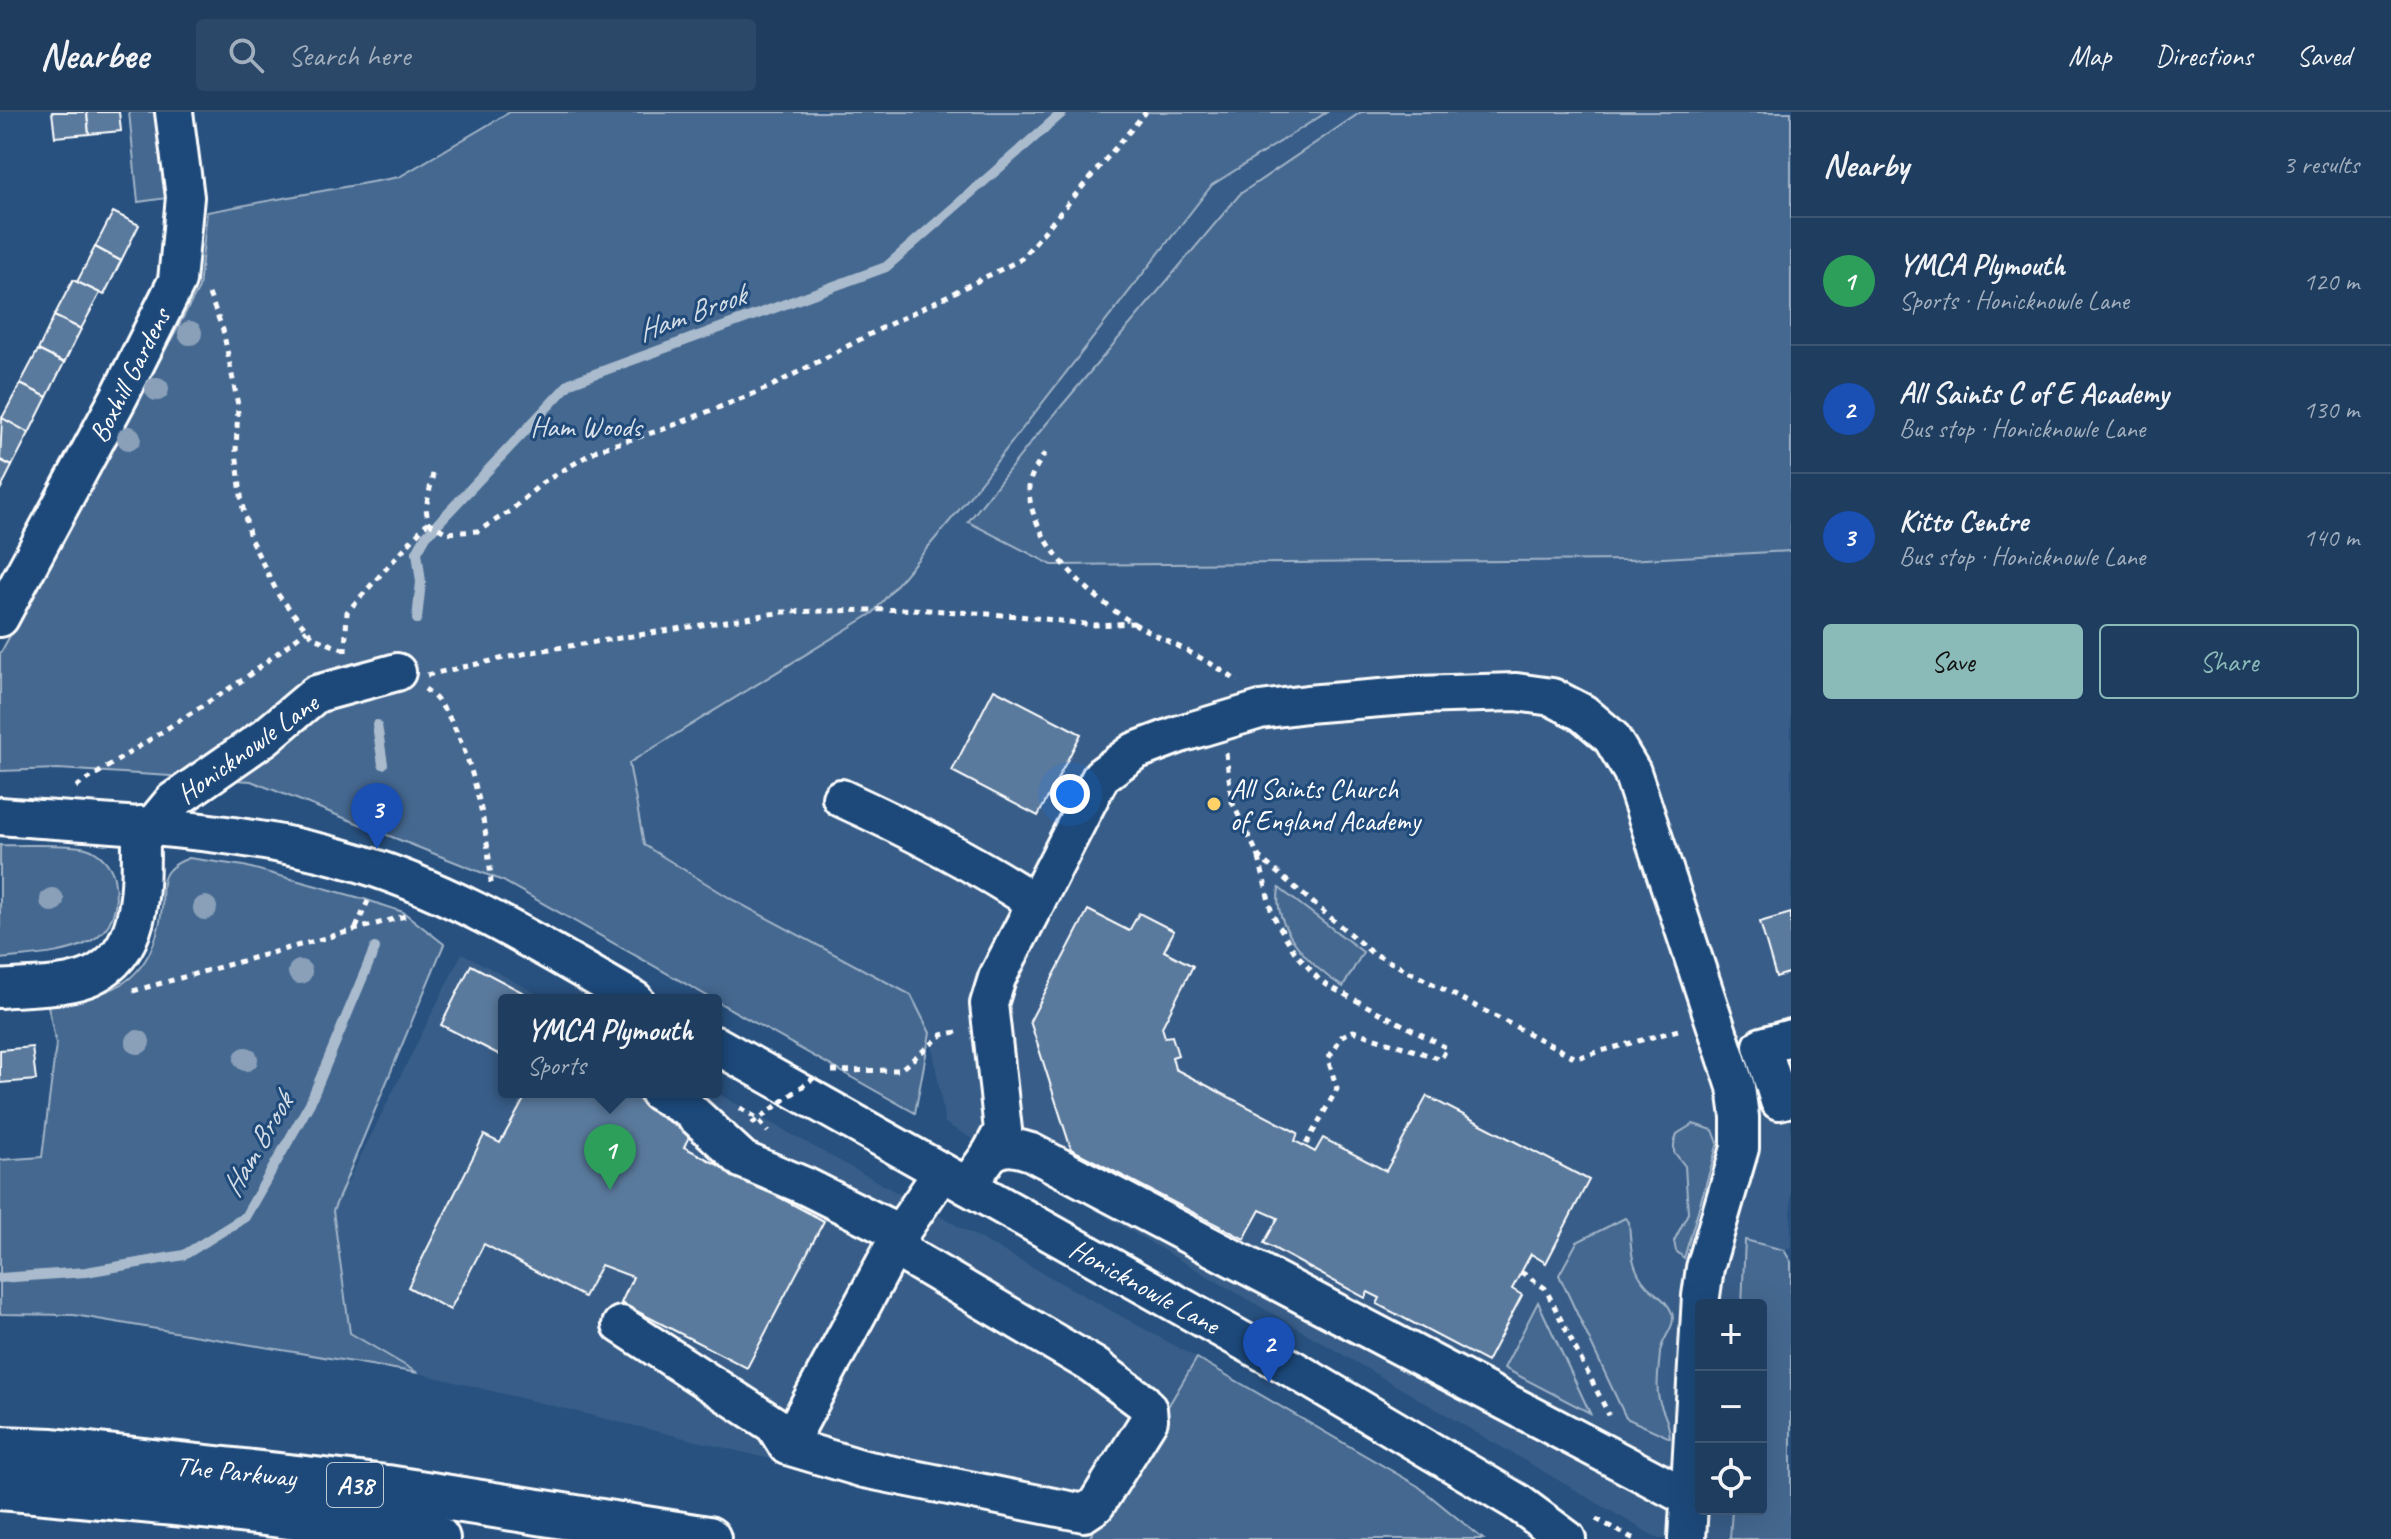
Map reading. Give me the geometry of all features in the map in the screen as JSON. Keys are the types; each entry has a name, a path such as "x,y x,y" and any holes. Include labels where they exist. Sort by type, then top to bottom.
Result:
{"highway":[{"name":"The Parkway","path":"0,1449 53,1451 387,1488 708,1539"},
{"name":"The Parkway","path":"0,1487 156,1501 392,1530 437,1539"}],"street":[{"name":"Boxhill Gardens","path":"0,618 119,397 177,281 185,197 174,112"},
{"name":"Honicknowle Lane","path":"147,825 173,801 265,737 316,694 415,678"},
{"path":"990,1154 1003,1130 989,1004 997,978 1101,776 1135,751 1236,716 1307,704 1417,695 1516,692 1552,697 1583,713 1611,737 1632,772 1734,1081 1740,1117 1740,1148 1705,1268 1698,1329 1687,1539"},
{"path":"841,798 982,867 1036,903"},
{"name":"Honicknowle Lane","path":"14,817 226,833 343,858 418,886 499,923 624,994"},
{"path":"0,989 91,977 111,964 133,935 147,825"},
{"path":"1734,1081 1780,1084 1762,1046 1791,1038"},
{"name":"Honicknowle Lane","path":"722,1048 1293,1369 1517,1502 1567,1539"},
{"path":"621,1325 774,1425 787,1446 864,1469 1084,1513 1096,1505 1149,1420 1148,1409 1143,1402 1093,1365 805,1186 743,1160 689,1110 668,1098"},
{"path":"787,1446 897,1241 955,1179 1001,1147 1011,1146 1031,1152 1689,1498"}],"path":[{"path":"428,522 447,533 478,531 509,512 542,483 597,450 664,429 768,388 1020,260 1146,112"},
{"path":"204,282 223,330 238,405 236,451 242,504 250,538 279,596 314,638 346,650 347,612 428,522"},
{"path":"1045,453 1029,485 1032,504 1042,533 1063,565 1122,616 1238,681 1232,802 1259,857 1272,914 1294,951 1321,982 1447,1048 1441,1059 1353,1031 1342,1036 1328,1059 1337,1089 1305,1146"},
{"path":"428,522 426,508 434,469"},
{"path":"415,678 532,652 783,612 913,609 1094,625 1135,623"},
{"path":"14,817 244,679 307,630"},
{"path":"415,678 434,695 452,719 469,768 489,846 492,895 499,923"},
{"path":"1259,857 1371,952 1576,1058 1713,1020"},
{"path":"128,992 405,917 418,886"},
{"path":"752,1124 819,1074 851,1069 900,1070 942,1035 990,1026"},
{"path":"1521,1272 1545,1288 1607,1414 1620,1421"}],"shaded area":[{"name":"All Saints Church of England Academy","path":"1327,112 1791,112 1791,1247 1784,1250 1746,1240 1742,1299 1695,1299 1695,1515 1732,1515 1730,1539 1659,1539 945,1123 930,1033 911,995 733,900 644,845 629,763 873,613 959,510 1212,185"},
{"path":"462,953 537,994 498,994 498,1098 722,1096 1197,1358 1090,1537 418,1373 350,1334 333,1211"}],"green space":[{"path":"129,112 157,112 167,198 138,202"},
{"name":"Ham Woods","path":"510,112 1327,112 1212,185 959,510 873,613 629,763 644,845 733,900 911,995 930,1033 915,1113 722,1004 722,994 704,994 503,881 251,781 58,769 0,771 0,654 199,288 207,212 399,177"},
{"path":"1361,112 1791,112 1791,551 1627,560 1052,565 968,522 1032,441 1240,194"},
{"path":"0,845 67,846 86,848 96,853 113,873 116,903 110,922 98,936 82,945 42,955 0,959"},
{"path":"189,858 244,866 403,912 444,944 333,1211 350,1333 418,1373 74,1315 0,1314 0,1160 42,1157 56,1044 47,1001 97,994 114,988 134,974 148,955 158,932 165,875"},
{"path":"1279,888 1363,952 1343,987 1319,969 1296,945 1282,918 1278,903"},
{"path":"1693,1124 1713,1130 1718,1143 1684,1258 1676,1251 1674,1241 1688,1213 1685,1166 1674,1152 1674,1144 1677,1134"},
{"path":"1625,1218 1629,1222 1632,1256 1637,1272 1672,1313 1672,1323 1661,1348 1658,1385 1670,1438 1626,1418 1559,1275 1577,1242"},
{"path":"1745,1240 1784,1250 1791,1262 1791,1539 1730,1539 1732,1515 1767,1515 1767,1299 1742,1299"},
{"path":"1538,1302 1590,1413 1504,1368"},
{"path":"1197,1358 1418,1486 1483,1539 1090,1537"}],"building":[{"path":"52,112 87,112 89,134 55,137"},
{"path":"87,112 119,112 121,131 89,134"},
{"path":"113,212 139,225 121,261 95,247"},
{"path":"95,247 121,261 104,295 77,282"},
{"path":"73,280 100,293 81,329 54,316"},
{"path":"54,316 81,329 64,363 38,350"},
{"path":"38,350 64,363 47,397 20,384"},
{"path":"20,384 47,397 29,433 2,418"},
{"path":"2,418 29,433 12,466 0,460"},
{"path":"0,460 12,466 0,490"},
{"path":"994,689 1081,734 1038,816 952,771"},
{"path":"1088,910 1129,931 1139,913 1174,931 1164,951 1193,966 1162,1027 1165,1037 1172,1036 1178,1055 1172,1057 1175,1069 1298,1133 1295,1141 1315,1152 1323,1138 1386,1171 1427,1096 1589,1180 1546,1263 1531,1254 1512,1289 1522,1295 1487,1362 1377,1304 1380,1298 1368,1292 1365,1298 1264,1243 1278,1218 1260,1210 1244,1239 1071,1149 1030,1021"},
{"path":"1791,913 1791,972 1776,977 1760,922"},
{"path":"471,965 526,994 498,994 498,1054 441,1025"},
{"path":"32,1047 36,1080 0,1083 0,1050"},
{"path":"525,1098 642,1098 694,1127 684,1147 824,1221 747,1368 621,1303 633,1277 601,1265 584,1297 484,1244 450,1310 408,1287 484,1135 500,1143"}],"waterway":[{"name":"Ham Brook","path":"417,619 421,582 417,552 426,536 570,383 886,267 1063,112"},
{"path":"377,725 383,764"},
{"name":"Ham Brook","path":"0,1278 86,1272 184,1255 245,1217 310,1103 375,948"}],"place":[{"name":"All Saints Church of England Academy","path":"1214,804"},
{"name":"Kitto Centre","path":"377,849"},
{"name":"YMCA Plymouth","path":"610,1190"},
{"name":"All Saints C of E Academy","path":"1269,1383"}]}
